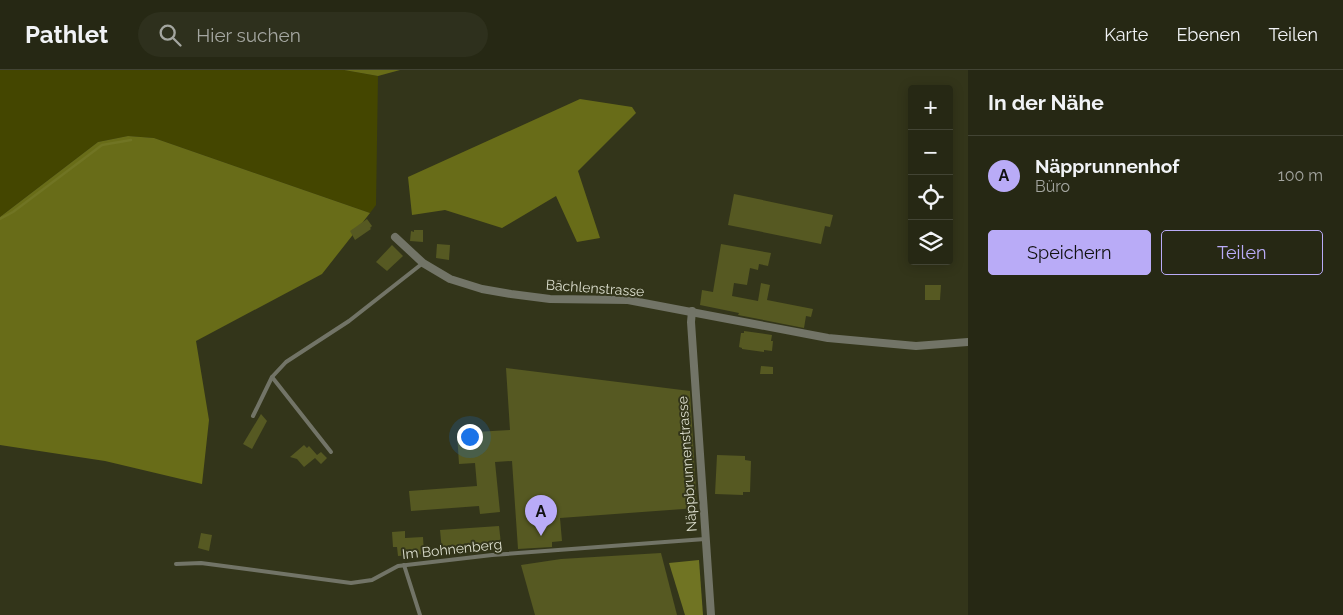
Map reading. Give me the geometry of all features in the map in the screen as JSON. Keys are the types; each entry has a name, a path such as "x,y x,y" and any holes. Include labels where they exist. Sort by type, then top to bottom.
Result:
{"street":[{"name":"Bächlenstrasse","path":"395,237 423,263 450,279 482,289 550,299 628,300 828,338 916,346 968,342"},
{"name":"Näppbrunnenstrasse","path":"692,311 691,322 711,615"}],"lane":[{"path":"253,416 272,377 286,362 349,321 423,263"},
{"path":"272,377 331,452"},
{"name":"Im Bohnenberg","path":"176,564 201,563 351,583 372,580 389,569 404,566 492,555 705,539"},
{"path":"404,566 420,615"}],"shaded area":[{"path":"0,70 344,70 378,76 376,205 370,213 154,138 128,136 98,142 0,217"},
{"path":"344,70 400,70 378,76"},
{"path":"580,99 632,107 636,113 578,171 600,238 577,242 556,196 502,228 445,210 412,215 408,177"},
{"path":"128,136 154,138 370,213 322,274 196,341 209,420 202,484 105,461 0,445 0,217 98,142"},
{"path":"699,560 703,615 685,615 669,563"}],"building":[{"path":"734,194 833,215 830,227 825,226 821,244 728,225"},
{"path":"367,219 372,226 371,229 355,240 350,231"},
{"path":"414,230 423,230 423,242 410,241 411,231 414,232"},
{"path":"437,244 450,245 449,260 436,258"},
{"path":"721,244 771,253 768,266 759,264 758,270 750,268 747,285 734,283 732,296 758,301 761,283 770,285 767,300 813,309 811,317 806,316 804,328 738,315 739,313 700,305 702,290 713,292"},
{"path":"392,245 403,256 387,271 376,262"},
{"path":"925,285 941,285 940,300 925,300"},
{"path":"744,331 772,335 772,351 764,350 764,352 739,347 741,333 744,333"},
{"path":"761,366 773,367 773,374 760,374"},
{"path":"506,368 690,391 697,508 560,518 562,541 552,542 552,547 518,549 512,461 495,462 500,512 480,514 479,506 411,511 409,491 477,486 475,463 459,464 457,433 510,430"},
{"path":"261,414 267,421 252,449 243,444"},
{"path":"304,445 307,448 309,446 317,455 321,452 327,458 321,464 315,458 304,467 297,459 290,457"},
{"path":"717,455 745,456 745,460 751,461 750,492 743,492 743,495 715,494"},
{"path":"499,526 501,544 442,551 440,530"},
{"path":"405,531 405,538 423,537 424,554 398,556 397,547 393,547 392,532"},
{"path":"201,533 212,535 209,551 198,548"},
{"path":"661,553 677,615 535,615 521,565 561,559"}],"waterway":[{"path":"0,219 13,212 102,145 131,140"}],"place":[{"name":"Näpprunnenhof","path":"541,536"}]}
